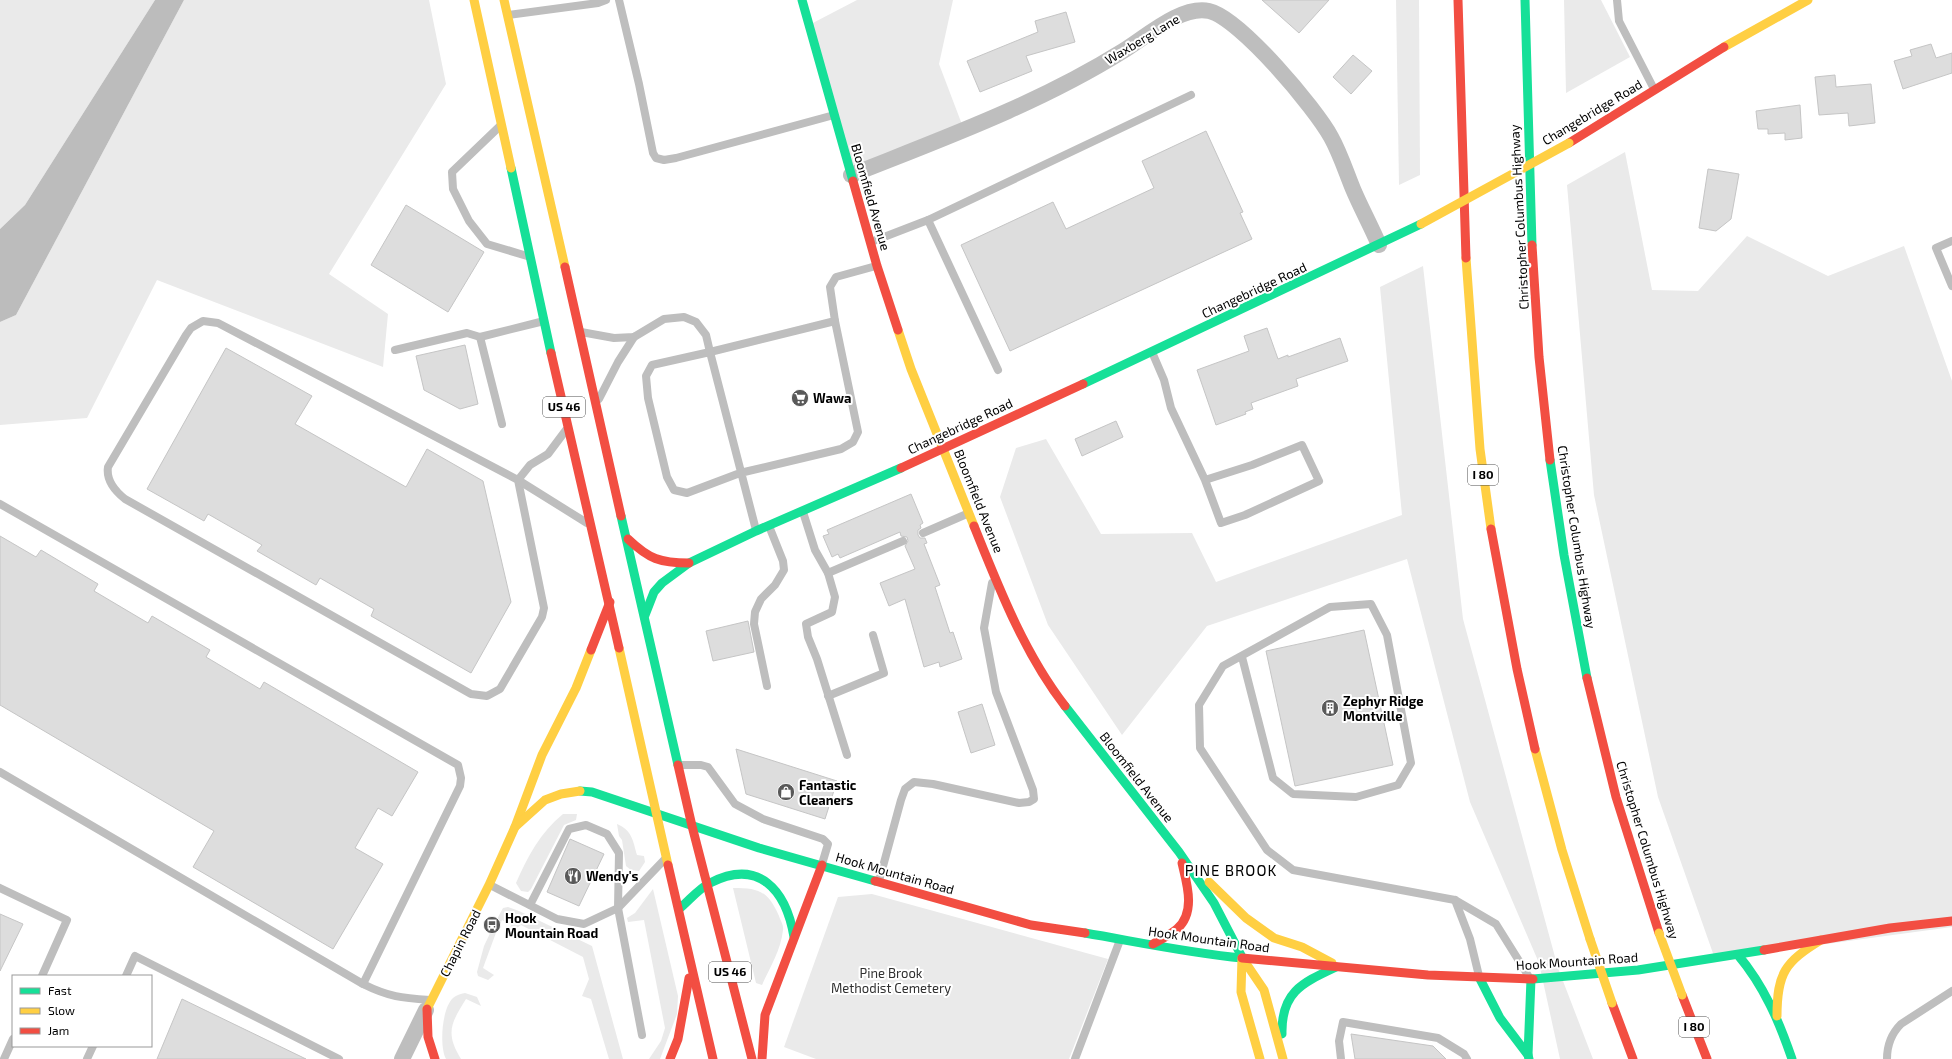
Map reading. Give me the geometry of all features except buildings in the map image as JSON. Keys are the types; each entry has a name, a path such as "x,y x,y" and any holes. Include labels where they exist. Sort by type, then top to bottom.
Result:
{"main road":[{"name":"US 46","path":"474,0 544,321 610,602 713,1059"},
{"name":"US 46","path":"504,0 628,539 692,826 752,1059"},
{"name":"Bloomfield Avenue","path":"802,0 877,266 911,369 944,448 993,574 1018,629 1047,683 1179,852 1214,903 1242,958 1264,990 1284,1059"},
{"name":"I 80","path":"1458,0 1461,160 1467,296 1478,432 1486,501 1510,636 1538,769 1556,836 1590,939 1612,1003 1634,1059"},
{"name":"Christopher Columbus Highway","path":"1525,0 1531,217 1539,358 1564,551 1579,638 1604,752 1628,838 1659,933 1707,1059"},
{"name":"Changebridge Road","path":"645,615 654,592 662,583 689,563 769,525 944,448 1421,224 1569,143 1748,32 1808,0"},
{"name":"Changebridge Road","path":"628,539 650,558 660,562 689,563"},
{"name":"Chapin Road","path":"429,1004 489,885 515,827 542,755 576,688 610,602"},
{"name":"Hook Mountain Road","path":"515,827 545,800 575,791 592,792 759,848 1031,925 1153,944 1193,952 1428,975 1531,979 1638,970 1738,955 1890,928 1952,921"},
{"path":"1153,944 1183,923 1188,910 1188,895 1179,852"},
{"path":"1179,852 1246,918 1274,938 1302,947 1339,966"},
{"path":"762,1059 765,1015 822,865"},
{"path":"679,909 708,884 727,876 747,875 770,883 779,891 786,901 793,924 794,937"},
{"path":"1776,1016 1777,993 1783,970 1792,959 1821,940"},
{"path":"1738,955 1750,968 1776,1016 1792,1059"},
{"name":"Bloomfield Avenue","path":"1242,958 1241,992 1260,1059"},
{"path":"670,1059 678,1039 691,965"},
{"path":"1284,1059 1280,1021 1288,998 1306,982 1339,966"},
{"path":"1479,977 1493,1008 1507,1030 1528,1057"},
{"path":"1528,1057 1531,979"},
{"path":"429,1004 428,1036 435,1059"}],"street":[{"name":"Waxberg Lane","path":"851,175 1006,113 1081,76 1124,51 1165,23 1187,13 1199,10 1211,12 1221,17 1243,33 1268,58 1309,106 1331,137 1379,245"},
{"name":"Chapin Road","path":"402,1059 429,1004"}],"lane":[{"path":"507,15 598,3 606,0"},
{"path":"619,0 639,84 653,153 656,158 664,160 676,158 834,115"},
{"path":"1617,0 1619,21 1654,90"},
{"path":"870,242 928,220 1191,95"},
{"path":"502,124 452,172 453,189 469,221 487,244 531,257"},
{"path":"928,220 998,370"},
{"path":"1952,240 1936,248 1952,286"},
{"path":"835,321 652,365 646,376 648,398 667,477 674,490 687,493 740,473 841,449 853,442 858,432 835,321 830,286 836,277 877,266"},
{"path":"596,405 618,362 634,337 664,319 684,317 696,322 706,335 756,531"},
{"path":"518,480 544,608 542,617 500,689 487,696 471,694 124,499 114,488 107,472 108,467 186,335 191,328 203,321 218,323 518,480 592,527"},
{"path":"395,350 467,333 480,337 544,321"},
{"path":"580,331 614,338 634,337"},
{"path":"480,337 502,424"},
{"path":"1151,352 1164,380 1171,408 1205,480 1221,523 1244,515 1318,481 1302,445 1252,465 1205,480"},
{"path":"518,480 530,465 548,454 569,427"},
{"path":"0,504 458,765 461,778 460,786 363,984"},
{"path":"803,510 815,550 828,572 836,597 832,612 806,624 808,637 847,755"},
{"path":"923,533 969,513"},
{"path":"767,686 761,648 754,624 755,612 761,599 775,585 784,570 783,561 769,525"},
{"path":"828,572 903,541"},
{"path":"878,882 901,800 905,790 914,782 933,784 1019,803 1029,802 1034,799 1033,790 996,692 985,635 984,628 993,574"},
{"path":"1242,656 1273,778 1293,794 1356,797 1398,785 1411,763 1387,635 1371,604 1330,606 1223,666 1199,705 1200,748 1267,850 1293,870 1455,900 1496,924 1531,979"},
{"path":"828,696 884,673 873,635"},
{"path":"678,765 701,765 708,767 735,804 763,819 823,839 828,844 822,865"},
{"path":"0,772 363,984 394,997 429,1004"},
{"path":"530,905 569,829 586,825 607,834 619,853 618,908 642,1035"},
{"path":"489,885 557,919 584,924 618,908 667,857"},
{"path":"0,888 67,920 42,975"},
{"path":"1455,900 1470,939 1479,977"},
{"path":"1075,1059 1121,940"},
{"path":"126,975 135,956 327,1056 339,1059"},
{"path":"1887,1059 1890,1040 1894,1031 1901,1024 1952,991"},
{"path":"1341,1059 1339,1041 1343,1022 1438,1038 1464,1054 1467,1059"},
{"path":"4,1059 12,1041"},
{"path":"87,1059 93,1047"}],"green space":[{"path":"0,0 155,0 25,205 0,229"},
{"path":"184,0 429,0 446,84 329,274 388,314 383,367 157,280 87,418 0,425 0,322 16,315"},
{"path":"857,0 953,0 939,64 966,135 851,179 809,25"},
{"path":"1396,0 1419,0 1420,175 1399,185"},
{"path":"1564,0 1601,0 1630,57 1566,93"},
{"path":"1625,152 1652,290 1698,291 1747,236 1828,276 1904,246 1952,381 1952,927 1715,959 1658,797 1594,495 1567,185"},
{"path":"1423,266 1463,619 1558,968 1593,1059 1560,1059 1539,963 1470,802 1407,559 1207,626 1122,735 1048,625 1000,497 1016,448 1046,439 1101,534 1192,533 1216,582 1402,515 1380,287"},
{"path":"563,814 577,814 576,820 564,825 531,889 528,892 521,891 516,883 530,854 541,837"},
{"path":"617,824 626,829 631,836 637,855 644,856 645,862 639,871 631,870 626,866 622,840 619,836"},
{"path":"733,888 756,890 762,893 771,901 782,924 783,930 780,944 762,985 756,983"},
{"path":"653,889 678,996 677,1014 660,1059 649,1059 661,1041 665,1028 644,920 628,922 627,918 635,913"},
{"name":"Pine Brook Methodist Cemetery","path":"872,894 1108,959 1069,1059 816,1059 784,1047 838,897"},
{"path":"508,907 592,946 623,1059 609,1059 591,999 582,996 589,979 583,957 521,925 514,930 509,929 511,925 502,920 500,925 496,921 503,908"},
{"path":"493,927 497,930 483,968 494,975 488,980 478,976 477,972 484,946"},
{"path":"465,993 477,997 481,1006 466,999 452,1028 453,1042 461,1059 446,1059 442,1037 446,1010 453,998"}],"shaded area":[{"path":"155,0 184,0 16,315 0,322 0,229 25,205"}],"traffic: fast":[{"path":"802,0 853,181"},
{"path":"1525,0 1532,245"},
{"path":"511,168 551,353"},
{"path":"1083,384 1421,224"},
{"path":"1550,460 1564,555 1587,678"},
{"path":"645,615 654,592 662,583 689,563 756,531 901,468"},
{"path":"621,516 678,765"},
{"path":"1065,706 1179,852 1214,903 1243,959"},
{"path":"580,791 592,792 759,848 875,881"},
{"path":"679,909 710,883 727,876 743,874 756,877 767,883 777,893 790,920 794,937"},
{"path":"1085,933 1183,950 1242,958"},
{"path":"1533,979 1638,970 1764,950"},
{"path":"1738,955 1756,979 1770,1004 1792,1059"},
{"path":"1282,1034 1285,1008 1296,991 1313,978 1336,967"},
{"path":"1479,977 1500,1018 1528,1055 1529,1059"},
{"path":"1528,1055 1531,979"}],"traffic: slow":[{"path":"474,0 511,168"},
{"path":"504,0 565,267"},
{"path":"1724,47 1808,0"},
{"path":"1421,224 1569,143"},
{"path":"1466,258 1480,449 1491,529"},
{"path":"898,330 911,369 974,526"},
{"path":"619,648 668,865"},
{"path":"515,827 542,755 576,688 591,650"},
{"path":"1535,749 1562,850 1590,939"},
{"path":"427,1009 489,885 515,827 545,800 561,794 580,791"},
{"path":"1209,882 1246,918 1274,938 1302,947 1332,963"},
{"path":"1659,933 1682,995"},
{"path":"1590,939 1612,1003"},
{"path":"1777,1016 1779,989 1781,979 1786,970 1791,962 1799,955 1821,940"},
{"path":"1242,958 1241,992 1260,1059"},
{"path":"1243,959 1264,990 1283,1059"}],"traffic: jam":[{"path":"1458,0 1466,258"},
{"path":"1569,143 1724,47"},
{"path":"853,181 877,266 898,330"},
{"path":"1532,245 1539,357 1550,460"},
{"path":"565,267 621,516"},
{"path":"551,353 619,648"},
{"path":"901,468 1083,384"},
{"path":"974,526 1003,596 1025,642 1050,686 1065,706"},
{"path":"1491,529 1517,669 1535,749"},
{"path":"628,539 642,551 662,561 689,563"},
{"path":"591,650 610,602"},
{"path":"1587,678 1616,797 1659,933"},
{"path":"678,765 692,826 752,1059"},
{"path":"1153,944 1177,929 1183,922 1186,914 1188,906 1188,889 1182,863"},
{"path":"668,865 713,1059"},
{"path":"762,1059 765,1015 822,865"},
{"path":"875,881 1031,925 1085,933"},
{"path":"1764,950 1890,928 1952,921"},
{"path":"1242,958 1428,975 1533,979"},
{"path":"670,1059 678,1039 689,978"},
{"path":"1682,995 1707,1059"},
{"path":"1612,1003 1633,1059"},
{"path":"427,1009 428,1037 435,1059"}],"place":[{"name":"Wawa","path":"800,398"},
{"name":"Zephyr Ridge Montville","path":"1330,708"},
{"name":"Fantastic Cleaners","path":"786,792"},
{"name":"Wendy's","path":"573,876"},
{"name":"Hook Mountain Road","path":"492,925"}],"district":[{"name":"PINE BROOK","path":"1231,871"}]}
